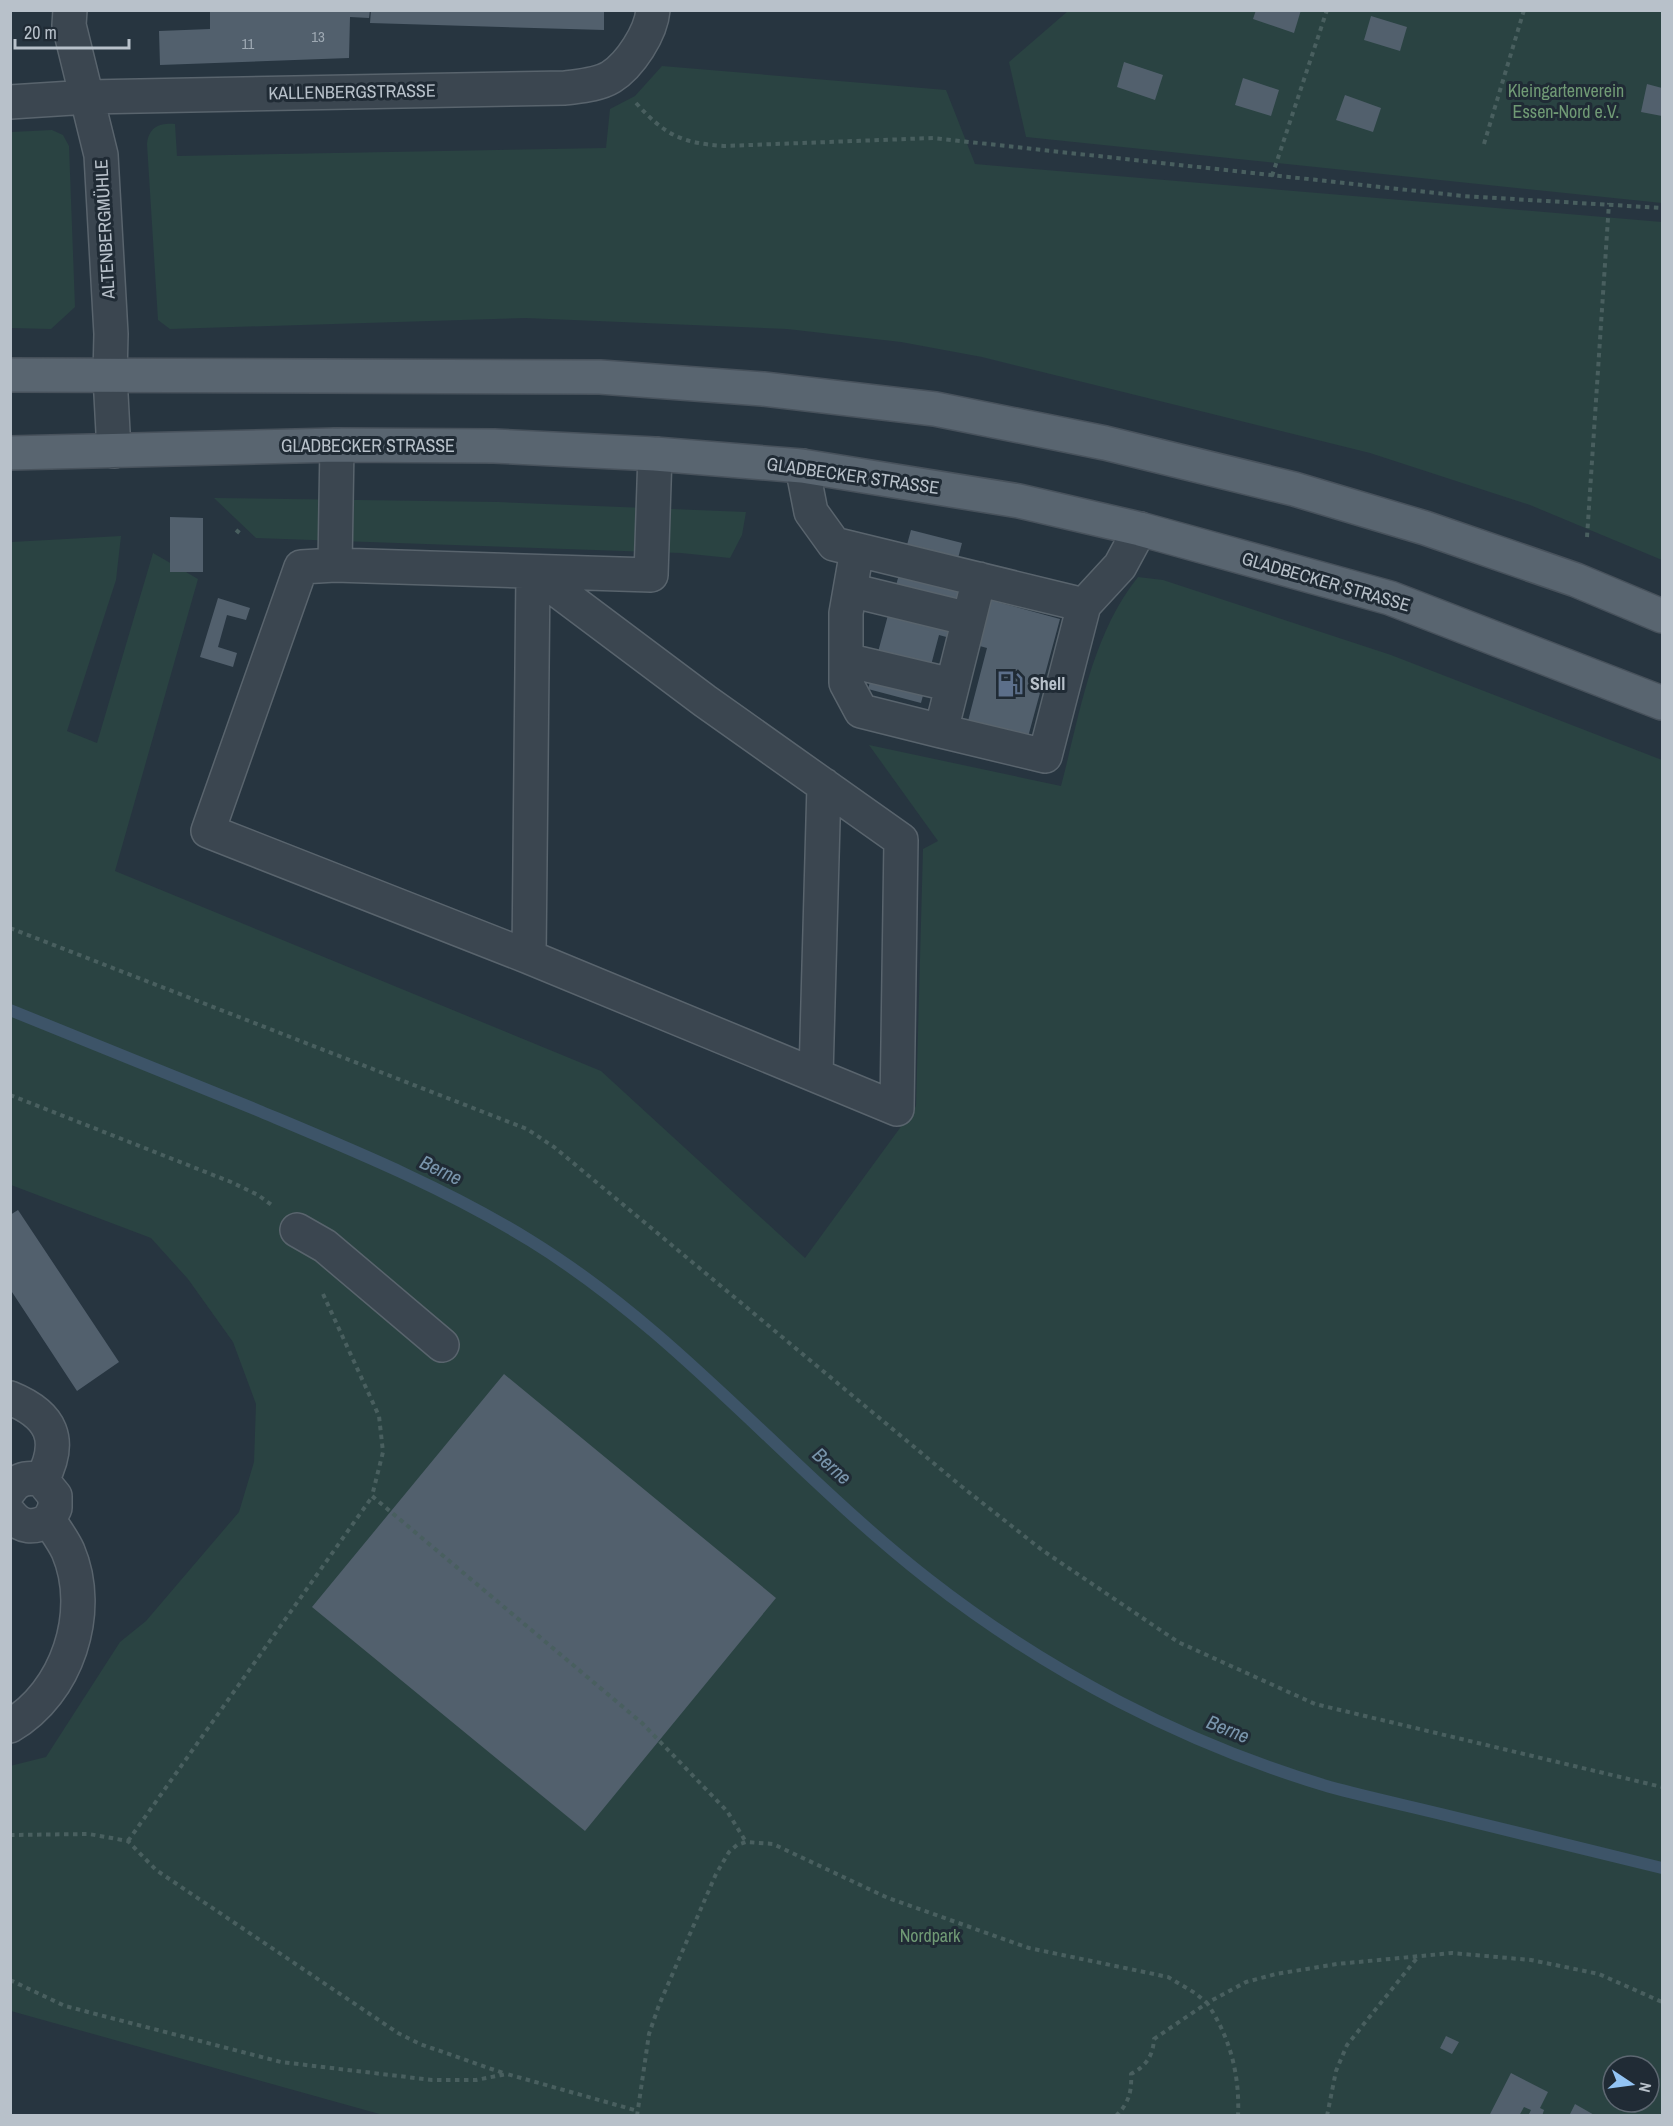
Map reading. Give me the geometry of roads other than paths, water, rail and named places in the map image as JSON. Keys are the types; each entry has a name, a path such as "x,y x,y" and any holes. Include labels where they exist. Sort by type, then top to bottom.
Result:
{"main road":[{"path":"10,375 600,377 763,389 935,409 1105,443 1294,489 1425,528 1576,579 1662,616"},
{"name":"GLADBECKER STRASSE","path":"10,453 338,445 494,446 654,454 802,466 1018,501 1140,529 1390,598 1535,652 1662,703"}],"street":[{"name":"ALTENBERGMÜHLE","path":"70,10 69,26 102,155 114,451"},
{"name":"KALLENBERGSTRASSE","path":"10,102 88,97 565,88 611,76 645,38 653,10"},
{"path":"335,565 338,445"},
{"path":"534,572 705,701 901,840 897,1109 529,957 208,831 301,567 335,565 651,575 654,454"},
{"path":"802,466 811,512 834,544 1084,605"},
{"path":"857,550 846,613 846,683 861,711 1045,756 1084,605 1120,566 1140,529"},
{"path":"529,957 534,572"},
{"path":"941,731 978,579"},
{"path":"850,590 969,619"},
{"path":"846,660 952,685"},
{"path":"816,1075 824,785"},
{"path":"297,1230 325,1246 442,1345"},
{"path":"10,1398 34,1410 48,1425 53,1452 42,1480"},
{"path":"30,1477 42,1480 55,1496 55,1508 49,1520 33,1526 12,1512 21,1480 30,1477"},
{"path":"10,1726 25,1704 54,1684 67,1657 77,1606 76,1586 69,1553 49,1520"}],"waterway":[{"name":"Berne","path":"10,1010 362,1154 465,1203 531,1241 636,1317 734,1404 829,1494 928,1579 1021,1645 1119,1702 1223,1749 1276,1770 1330,1787 1662,1868"}],"place":[{"name":"Shell","path":"1010,684"}],"park label":[{"name":"Kleingartenverein Essen-Nord e.V.","path":"1566,101"},
{"name":"Nordpark","path":"930,1936"}]}
